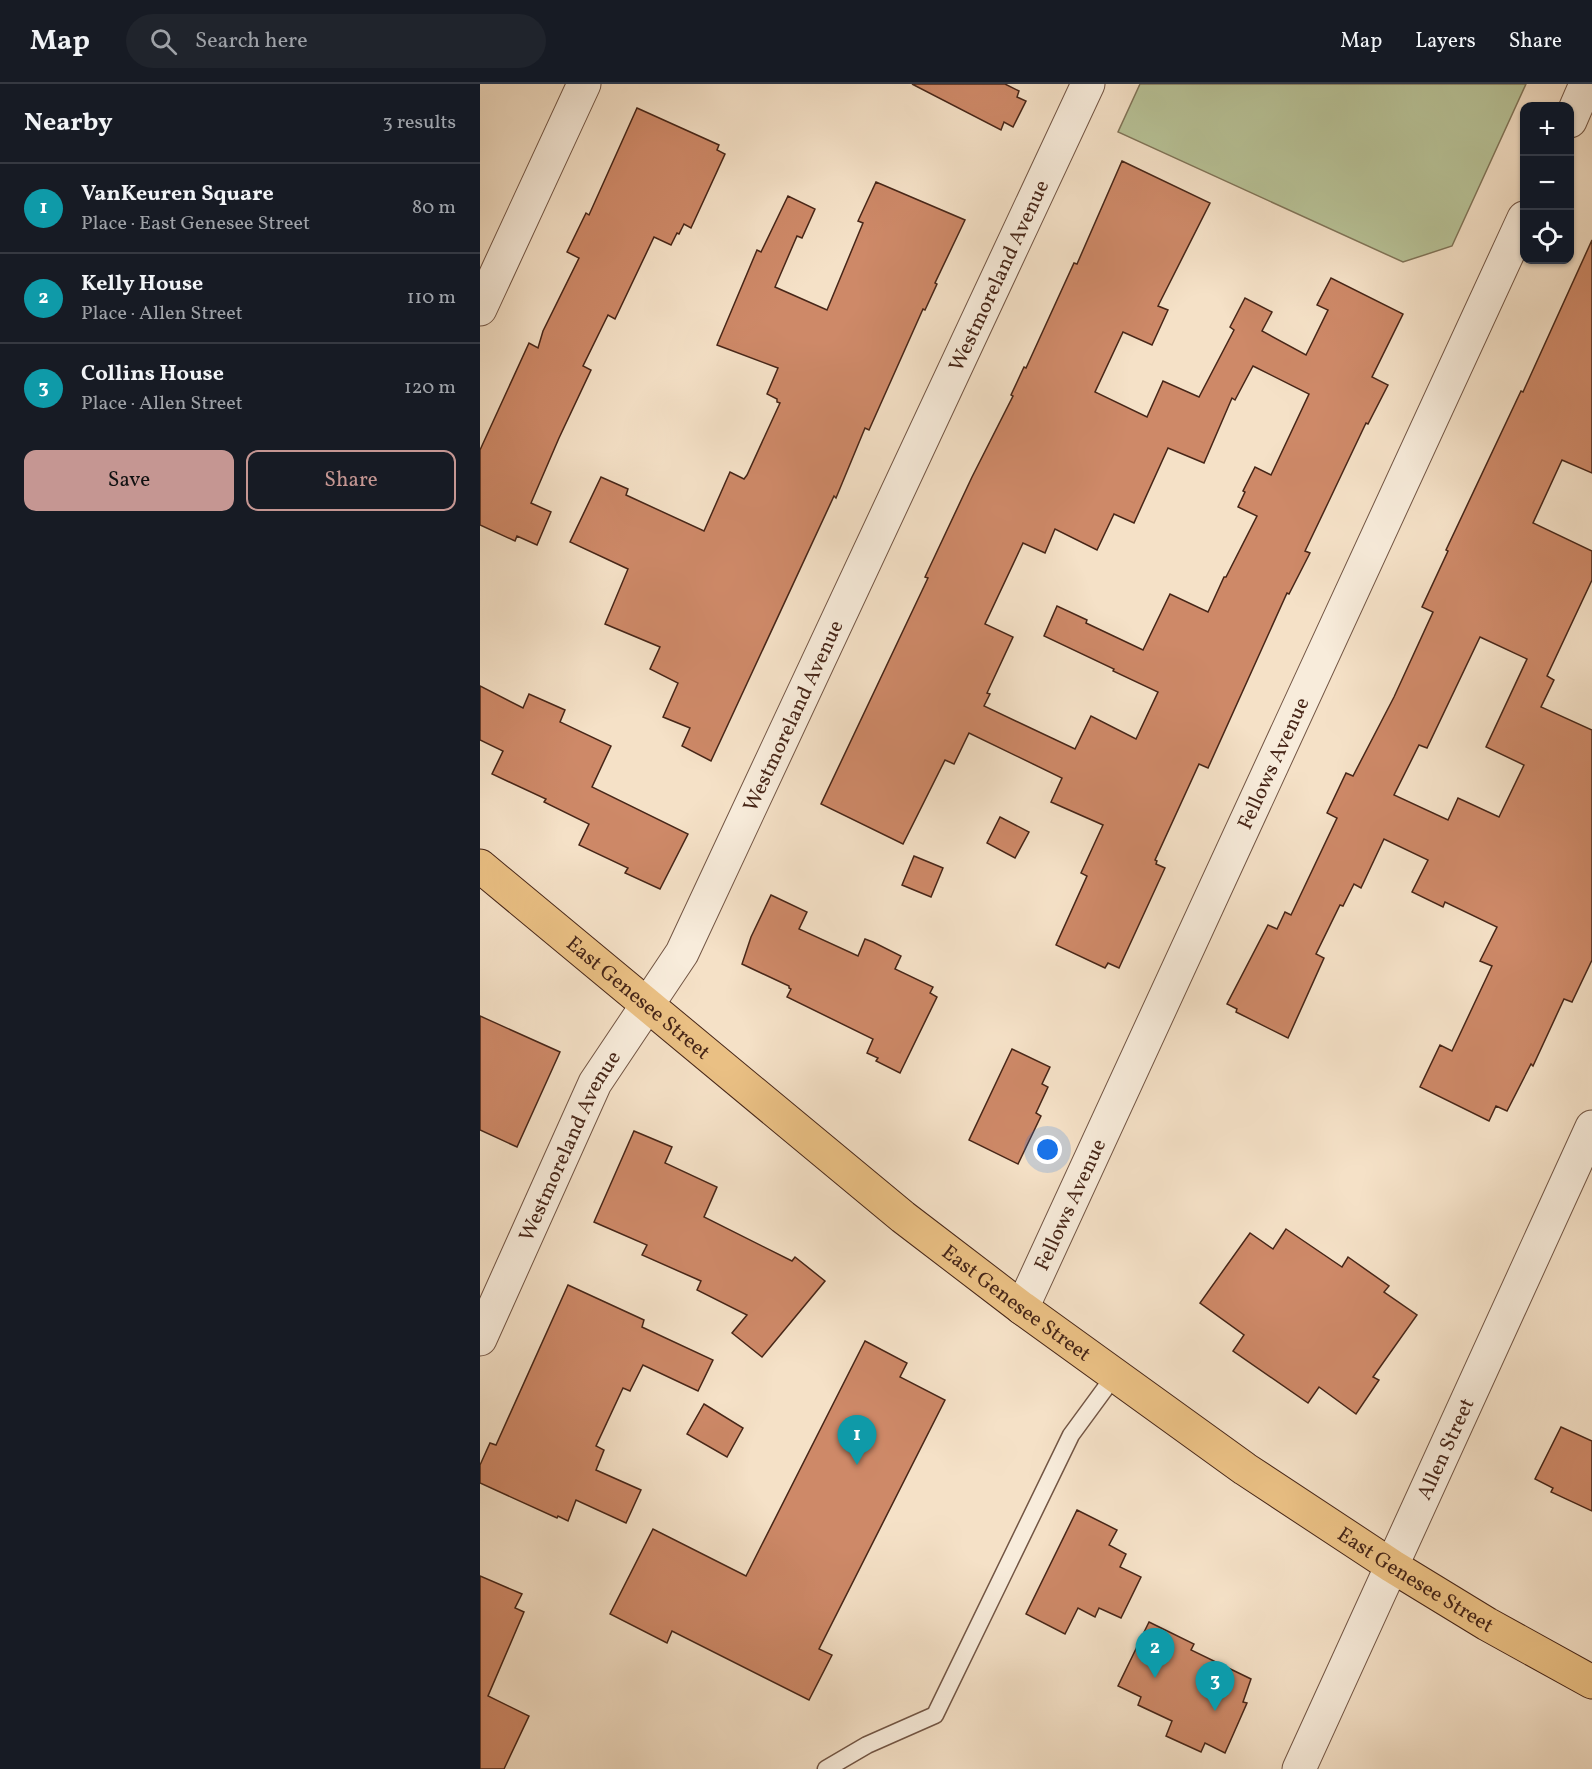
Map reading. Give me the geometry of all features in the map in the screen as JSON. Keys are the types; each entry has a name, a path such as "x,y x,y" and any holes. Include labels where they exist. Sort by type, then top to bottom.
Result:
{"main road":[{"name":"East Genesee Street","path":"480,866 903,1217 1022,1308 1245,1469 1392,1566 1487,1624 1592,1682"}],"street":[{"path":"480,309 584,84"},
{"name":"Westmoreland Avenue","path":"480,1339 595,1083 682,953 1088,84"},
{"path":"1574,110 1586,84"},
{"name":"Fellows Avenue","path":"1022,1308 1520,227"},
{"name":"Allen Street","path":"1299,1769 1592,1126"}],"lane":[{"path":"826,1769 867,1745 935,1715 1071,1435 1115,1375"}],"green space":[{"path":"1140,84 1526,84 1452,246 1403,262 1118,132"}],"building":[{"path":"912,84 1005,84 1019,91 1017,97 1026,101 1013,127 1004,122 1001,130"},
{"path":"637,108 719,145 717,150 725,154 691,228 684,224 671,245 654,237 615,319 608,315 583,366 591,370 531,503 551,512 537,545 517,536 515,541 480,525 480,450 529,343 538,348 543,331 579,258 567,252 586,213 589,215"},
{"path":"1122,161 1210,203 1158,306 1168,310 1152,345 1123,332 1095,392 1147,417 1163,381 1199,397 1234,330 1230,327 1245,298 1272,312 1262,331 1306,355 1328,310 1317,305 1331,278 1403,314 1372,377 1388,385 1368,424 1366,423 1305,551 1310,553 1289,594 1287,593 1208,768 1199,764 1155,860 1156,864 1165,868 1119,968 1108,963 1105,968 1056,945 1087,876 1081,873 1103,825 1051,802 1062,778 969,733 954,764 945,760 903,844 821,804 928,578 925,577 972,477 1013,396 1011,395 1024,367 1026,368 1074,263 1077,264","holes":["1253,366 1309,394 1271,475 1255,467 1243,491 1245,492 1238,507 1257,516 1208,612 1170,594 1143,650 1086,623 1087,620 1057,606 1044,636 1158,692 1136,739 1091,716 1075,749 984,706 990,694 987,693 1013,637 985,624 1023,543 1045,553 1055,529 1097,550 1114,514 1134,523 1168,448 1204,463 1232,398 1235,400"]},
{"path":"876,182 965,220 869,430 865,428 836,498 834,496 711,761 682,746 690,728 663,717 678,683 650,669 660,647 605,624 628,569 570,542 601,477 628,489 626,495 704,531 730,472 744,479 747,475 780,403 767,394 778,368 717,345 757,250 761,252 788,196 815,209 802,238 797,236 775,287 827,310 863,223 858,221"},
{"path":"1592,240 1592,473 1562,460 1533,523 1592,551 1592,580 1547,676 1554,680 1541,707 1592,730 1592,960 1572,1002 1564,999 1533,1066 1531,1064 1507,1111 1496,1106 1489,1121 1420,1087 1440,1045 1452,1051 1492,966 1480,961 1497,927 1445,902 1443,907 1412,892 1428,860 1384,839 1361,888 1354,884 1343,906 1340,905 1316,954 1324,958 1288,1038 1236,1012 1237,1009 1227,1004 1268,925 1277,929 1285,912 1291,915 1337,818 1327,813 1346,773 1353,776 1394,697 1433,612 1422,607 1448,551 1446,550 1521,391 1523,392","holes":["1480,637 1527,659 1486,747 1524,765 1499,817 1458,798 1448,820 1394,795 1419,745 1427,748"]},
{"path":"480,686 523,708 529,694 565,710 560,722 611,746 592,787 688,834 660,889 625,873 628,868 579,845 589,824 544,802 546,799 492,774 503,751 480,740"},
{"path":"1000,817 1029,832 1015,858 987,843"},
{"path":"914,856 943,868 931,897 902,885"},
{"path":"771,895 807,912 799,929 858,956 865,939 873,942 901,956 895,969 933,987 930,993 937,997 900,1073 876,1061 878,1058 867,1053 873,1039 787,997 791,989 789,986 742,964 751,937"},
{"path":"480,1016 560,1052 517,1147 480,1130"},
{"path":"1012,1049 1050,1067 1042,1084 1048,1087 1036,1113 1041,1116 1018,1164 969,1140"},
{"path":"634,1131 672,1147 665,1163 717,1187 704,1217 792,1261 795,1257 825,1281 762,1357 732,1333 747,1315 697,1290 701,1281 642,1255 647,1245 594,1222"},
{"path":"1286,1229 1342,1267 1348,1257 1389,1286 1384,1292 1417,1315 1373,1377 1379,1380 1356,1414 1319,1387 1308,1403 1233,1351 1244,1335 1200,1303 1250,1233 1273,1249"},
{"path":"568,1285 644,1320 642,1327 713,1360 698,1391 643,1365 630,1391 623,1388 596,1446 604,1450 596,1470 641,1490 626,1523 576,1500 568,1521 558,1516 557,1518 480,1483 480,1465 490,1443 496,1445"},
{"path":"865,1341 907,1363 900,1377 945,1400 819,1649 832,1655 809,1700 672,1631 667,1643 610,1614 653,1529 746,1576"},
{"path":"704,1404 743,1428 727,1457 687,1434"},
{"path":"1561,1427 1592,1441 1592,1511 1551,1492 1553,1488 1535,1479"},
{"path":"1077,1510 1117,1530 1109,1545 1126,1554 1120,1567 1141,1577 1121,1618 1099,1608 1095,1617 1078,1608 1065,1634 1026,1614"},
{"path":"480,1576 522,1594 515,1608 524,1612 488,1696 529,1716 504,1769 480,1769"},
{"path":"1149,1622 1194,1644 1191,1650 1251,1679 1243,1702 1247,1703 1225,1753 1205,1743 1201,1752 1166,1736 1172,1721 1138,1705 1141,1697 1118,1686"}],"place":[{"name":"VanKeuren Square","path":"857,1465"},
{"name":"Kelly House","path":"1155,1678"},
{"name":"Collins House","path":"1215,1711"}]}
